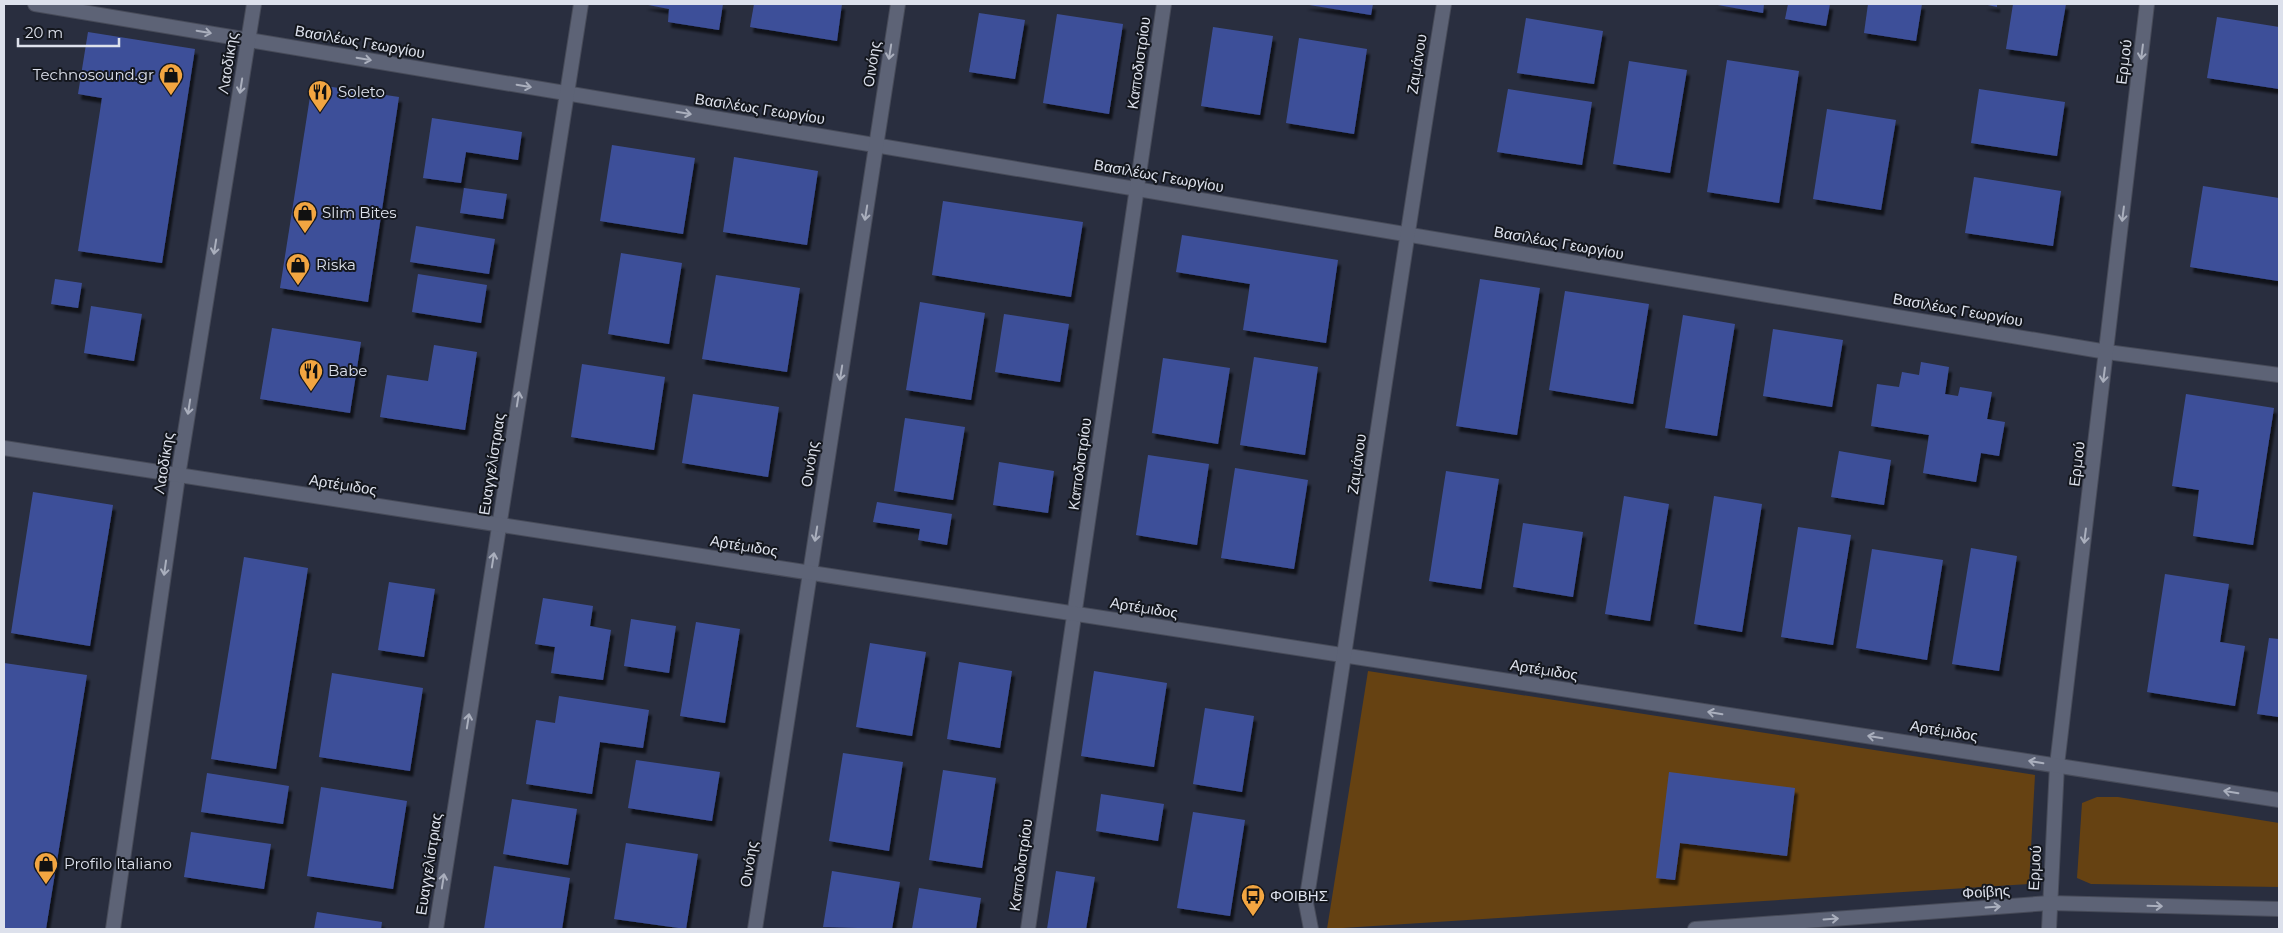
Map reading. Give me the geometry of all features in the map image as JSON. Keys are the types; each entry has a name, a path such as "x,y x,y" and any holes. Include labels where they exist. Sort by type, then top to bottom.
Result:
{"street":[{"name":"Βασιλέως Γεωργίου","path":"35,4 2107,352 2279,375"},
{"name":"Λαοδίκης","path":"113,929 178,476 254,4"},
{"name":"Ευαγγελίστριας","path":"436,929 581,4"},
{"name":"Οινόης","path":"755,929 898,4"},
{"name":"Καποδιστρίου","path":"1028,929 1164,4"},
{"name":"Ζαμάνου","path":"1310,929 1306,903 1345,656 1407,234 1444,4"},
{"name":"Ερμού","path":"2049,929 2057,765 2147,4"},
{"name":"Αρτέμιδος","path":"4,448 2279,800"},
{"name":"Φοίβης","path":"1695,929 2050,903 2279,909"}],"shaded area":[{"path":"1368,671 2035,775 2029,884 1327,929"},
{"path":"2097,797 2118,797 2279,823 2279,887 2091,884 2077,878 2082,803"}],"building":[{"path":"643,4 723,4 719,30 668,22 669,9"},
{"path":"754,4 842,4 837,41 750,27"},
{"path":"1303,4 1373,4 1371,15"},
{"path":"1712,4 1764,4 1763,13"},
{"path":"1788,4 1830,4 1826,26 1785,19"},
{"path":"1868,4 1922,4 1916,41 1864,33"},
{"path":"1983,4 1997,4 1997,7"},
{"path":"2013,4 2066,4 2057,56 2006,49"},
{"path":"979,13 1025,20 1015,79 969,72"},
{"path":"1057,14 1123,24 1109,114 1043,103"},
{"path":"2217,17 2279,27 2279,89 2207,78"},
{"path":"1526,18 1603,31 1594,84 1517,73"},
{"path":"1213,27 1273,36 1260,115 1201,106"},
{"path":"88,32 195,49 162,263 78,251 102,98 78,94"},
{"path":"1299,38 1367,49 1354,134 1286,123"},
{"path":"1727,60 1799,71 1779,203 1707,192"},
{"path":"1629,61 1687,70 1670,173 1613,164"},
{"path":"312,84 399,97 368,302 280,288"},
{"path":"1508,89 1592,102 1582,165 1497,152"},
{"path":"1979,89 2065,102 2057,156 1971,143"},
{"path":"1827,109 1896,120 1881,210 1813,199"},
{"path":"432,118 522,132 518,160 466,152 461,183 423,178"},
{"path":"612,145 695,158 683,234 600,221"},
{"path":"734,157 818,171 807,245 723,232"},
{"path":"1974,177 2061,191 2053,246 1965,233"},
{"path":"2203,186 2279,198 2278,281 2190,267"},
{"path":"464,188 507,194 503,219 460,213"},
{"path":"943,201 1083,222 1071,297 932,275"},
{"path":"416,226 495,239 489,274 410,262"},
{"path":"1182,235 1338,260 1326,343 1243,330 1250,284 1176,272"},
{"path":"621,253 682,263 669,344 608,334"},
{"path":"418,274 487,285 481,323 412,312"},
{"path":"716,275 800,288 787,372 702,359"},
{"path":"55,279 82,283 78,308 51,304"},
{"path":"1480,279 1540,288 1517,435 1456,426"},
{"path":"1565,291 1649,304 1633,404 1549,390"},
{"path":"920,302 985,313 971,400 906,390"},
{"path":"91,306 142,314 134,361 84,353"},
{"path":"1004,314 1069,324 1060,382 995,372"},
{"path":"1683,315 1735,324 1717,436 1665,428"},
{"path":"272,328 361,342 350,413 260,399"},
{"path":"1773,329 1843,340 1832,407 1763,396"},
{"path":"434,345 477,352 465,430 380,417 387,375 428,381"},
{"path":"1254,357 1318,367 1305,455 1240,445"},
{"path":"1163,358 1230,368 1218,444 1152,433"},
{"path":"1921,362 1949,367 1945,394 1958,396 1960,387 1992,392 1987,419 2005,422 1999,456 1981,453 1976,482 1923,473 1929,435 1871,426 1877,384 1899,387 1902,372 1919,375"},
{"path":"582,364 665,377 654,450 571,437"},
{"path":"693,394 779,407 768,477 682,463"},
{"path":"2186,394 2274,408 2253,545 2193,536 2199,490 2172,486"},
{"path":"905,418 965,427 953,500 894,491"},
{"path":"1839,451 1891,460 1884,505 1831,497"},
{"path":"1148,455 1209,464 1197,545 1136,535"},
{"path":"999,462 1054,471 1048,513 993,505"},
{"path":"1235,468 1308,480 1294,569 1221,558"},
{"path":"1446,471 1499,479 1481,589 1429,581"},
{"path":"33,492 113,505 90,646 11,633"},
{"path":"1624,496 1669,504 1650,621 1605,614"},
{"path":"1714,496 1762,504 1742,632 1694,624"},
{"path":"877,502 952,514 947,545 918,540 920,529 873,522"},
{"path":"1523,523 1583,532 1573,597 1513,587"},
{"path":"1798,527 1851,535 1833,645 1781,637"},
{"path":"1971,548 2017,556 1999,671 1952,664"},
{"path":"1872,549 1943,560 1927,660 1856,648"},
{"path":"244,557 308,568 276,769 211,759"},
{"path":"2165,574 2229,584 2220,642 2245,646 2235,706 2147,692"},
{"path":"389,582 435,589 424,657 378,650"},
{"path":"543,598 593,606 590,626 611,630 603,680 551,673 555,647 535,644"},
{"path":"631,619 676,626 669,673 624,666"},
{"path":"696,622 740,629 725,723 680,716"},
{"path":"2269,638 2279,639 2279,717 2257,714"},
{"path":"870,643 926,652 912,736 856,727"},
{"path":"959,662 1012,671 1000,748 947,739"},
{"path":"4,663 87,675 46,929 4,929"},
{"path":"1094,671 1167,683 1154,767 1081,756"},
{"path":"332,673 423,688 410,771 319,757"},
{"path":"559,696 649,710 643,748 600,742 592,794 526,784 536,720 555,723"},
{"path":"1205,708 1254,716 1242,792 1193,784"},
{"path":"843,753 903,762 889,851 829,841"},
{"path":"636,760 720,772 712,821 628,808"},
{"path":"943,770 996,778 982,868 929,860"},
{"path":"1669,772 1795,788 1787,856 1680,843 1675,880 1656,878"},
{"path":"207,773 289,786 283,824 201,812"},
{"path":"321,787 407,801 393,889 307,876"},
{"path":"1101,794 1164,804 1158,841 1096,831"},
{"path":"512,799 577,809 568,865 503,854"},
{"path":"1193,812 1245,820 1230,916 1177,908"},
{"path":"191,832 271,844 264,889 184,877"},
{"path":"626,843 698,854 686,929 614,919"},
{"path":"494,866 570,878 562,929 484,929"},
{"path":"832,871 900,882 892,929 823,927"},
{"path":"1056,871 1095,877 1086,929 1047,929"},
{"path":"919,888 981,898 976,929 912,929"},
{"path":"317,912 382,922 381,929 314,929"}],"place":[{"name":"Technosound.gr","path":"171,96"},
{"name":"Soleto","path":"320,113"},
{"name":"Slim Bites","path":"305,234"},
{"name":"Riska","path":"298,286"},
{"name":"Babe","path":"311,392"},
{"name":"Profilo Italiano","path":"46,885"},
{"name":"ΦΟΙΒΗΣ","path":"1253,917"}]}
